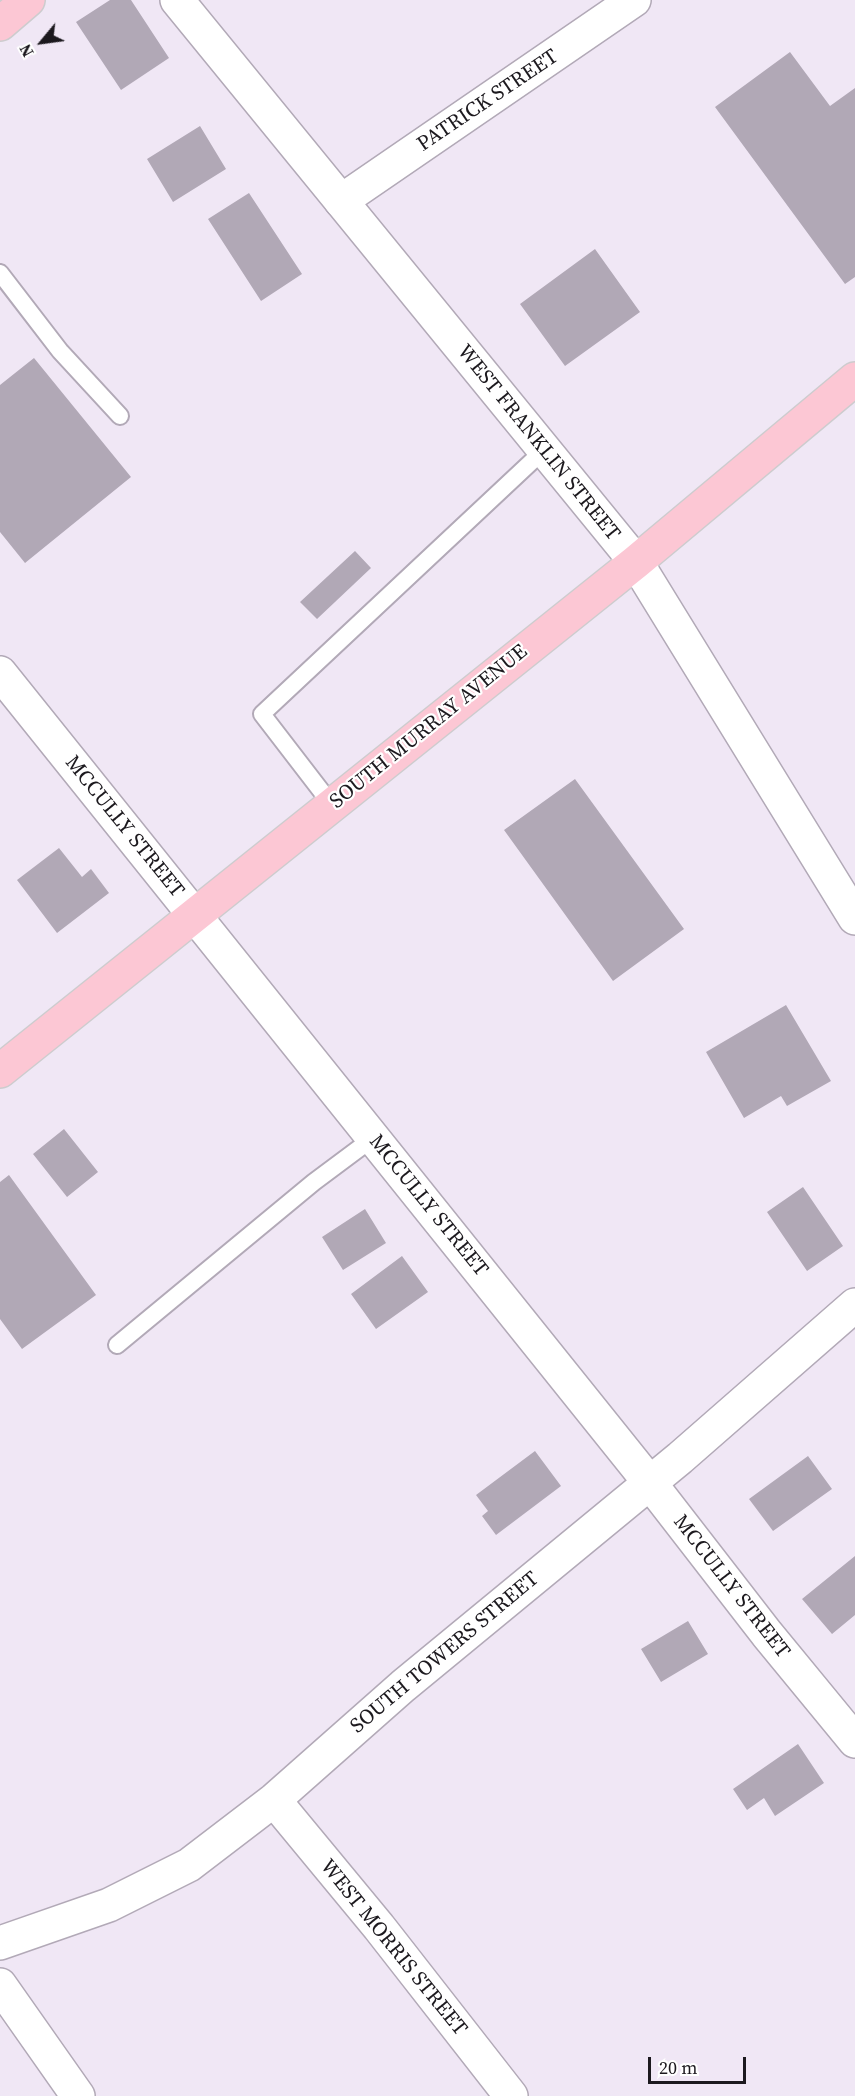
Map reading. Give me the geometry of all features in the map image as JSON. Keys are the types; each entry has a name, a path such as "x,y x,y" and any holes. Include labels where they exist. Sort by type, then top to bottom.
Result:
{"main road":[{"path":"0,24 28,0"},
{"name":"SOUTH MURRAY AVENUE","path":"0,1071 636,562 855,380"}],"street":[{"name":"WEST FRANKLIN STREET","path":"177,0 636,562 855,918"},
{"name":"PATRICK STREET","path":"341,201 634,0"},
{"name":"MCCULLY STREET","path":"0,673 650,1483 767,1634 855,1741"},
{"name":"SOUTH TOWERS STREET","path":"0,1943 109,1905 189,1865 274,1800 403,1686 650,1483 855,1305"},
{"name":"WEST MORRIS STREET","path":"274,1800 379,1927 512,2096"},
{"path":"0,1985 78,2096"}],"lane":[{"path":"0,273 60,351 120,416"},
{"path":"332,805 262,714 544,450"},
{"path":"117,1345 314,1182 374,1138"}],"building":[{"path":"110,0 131,0 169,58 121,90 76,22"},
{"path":"790,52 830,106 855,88 855,277 845,284 715,107"},
{"path":"200,126 226,169 173,202 147,159"},
{"path":"249,193 302,274 261,301 208,219"},
{"path":"595,249 640,312 565,366 520,304"},
{"path":"34,358 131,477 25,563 0,532 0,385"},
{"path":"355,551 371,568 317,619 300,602"},
{"path":"575,779 684,929 613,981 504,830"},
{"path":"59,848 82,877 91,869 109,893 57,933 17,880"},
{"path":"786,1005 831,1081 787,1106 781,1096 744,1118 706,1052"},
{"path":"64,1129 98,1172 67,1197 33,1154"},
{"path":"9,1175 96,1295 22,1349 0,1319 0,1182"},
{"path":"803,1187 843,1246 807,1271 767,1212"},
{"path":"365,1209 386,1243 343,1270 322,1237"},
{"path":"402,1256 428,1292 376,1329 351,1294"},
{"path":"535,1451 561,1486 496,1535 482,1516 488,1511 476,1495"},
{"path":"808,1456 832,1489 773,1531 749,1499"},
{"path":"855,1556 855,1615 832,1634 802,1599"},
{"path":"688,1621 708,1654 661,1682 641,1649"},
{"path":"798,1744 824,1783 775,1816 764,1798 747,1810 733,1789"}]}
